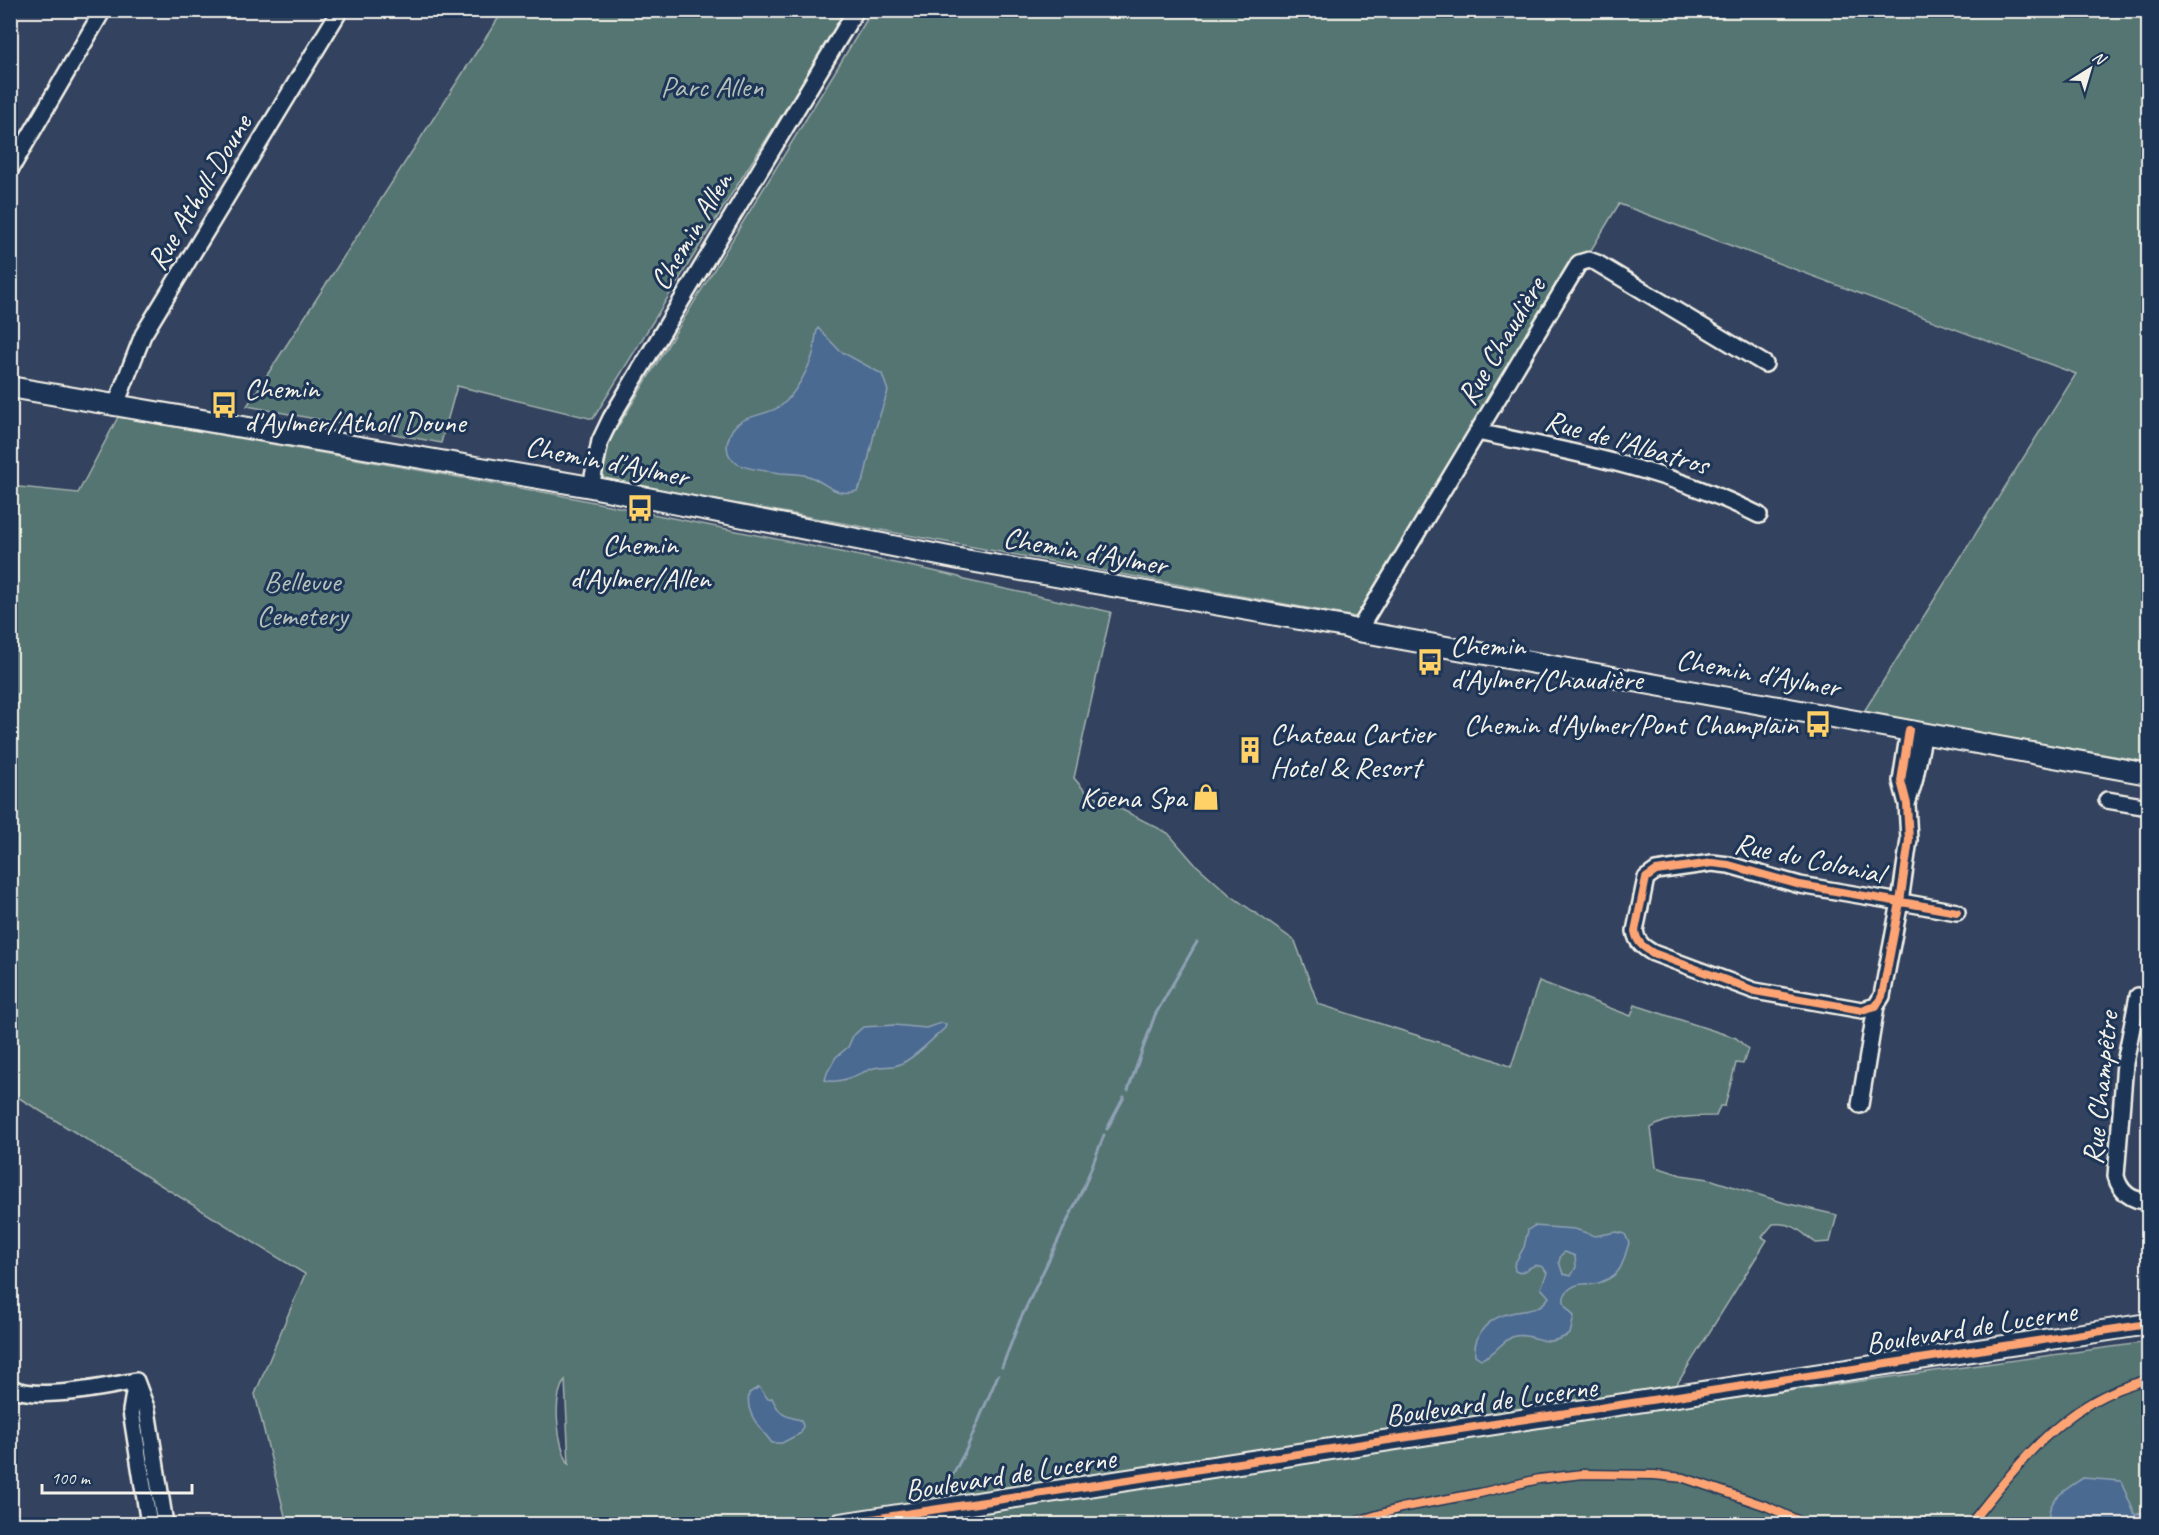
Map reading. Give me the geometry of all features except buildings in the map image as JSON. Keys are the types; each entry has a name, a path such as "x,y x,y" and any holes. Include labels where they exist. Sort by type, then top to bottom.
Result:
{"main road":[{"name":"Chemin d'Aylmer","path":"10,387 591,487 959,559 2148,774"},
{"name":"Boulevard de Lucerne","path":"840,1524 2148,1324"}],"street":[{"path":"10,170 103,10"},
{"name":"Rue Atholl-Doune","path":"115,406 143,335 340,10"},
{"name":"Chemin Allen","path":"591,487 600,441 611,418 856,10"},
{"name":"Rue Chaudière","path":"1358,631 1579,263 1589,260 1766,363"},
{"name":"Rue de l'Albatros","path":"1477,432 1581,453 1643,469 1711,492 1759,515"},
{"path":"1860,1105 1876,1006 1882,996 1900,902 1909,840 1907,804 1901,781 1916,732"},
{"path":"2107,800 2148,807"},
{"name":"Rue du Colonial","path":"1876,1006 1862,1010 1755,991 1645,948 1636,938 1635,931 1643,884 1656,871 1706,862 1800,885 1957,912"},
{"name":"Rue Champêtre","path":"2138,996 2125,1063 2116,1176 2120,1187 2130,1197 2148,1201"},
{"path":"10,1387 18,1391 45,1395 135,1381"},
{"path":"135,1381 131,1411 149,1524"},
{"path":"135,1381 147,1410 165,1524"}],"green space":[{"name":"Parc Allen","path":"503,11 848,11 734,190 593,419 457,386 441,443 247,406"},
{"path":"872,11 2148,11 2148,762 1863,713 2076,374 1619,204 1367,619 602,479 597,461"},
{"name":"Bellevue Cemetery","path":"118,417 554,494 929,570 964,580 1111,612 1074,778 1085,791 1168,833 1194,863 1230,895 1295,941 1318,1004 1511,1067 1539,981 1631,1016 1635,1005 1736,1038 1748,1049 1743,1064 1736,1063 1725,1106 1720,1106 1716,1116 1674,1119 1651,1128 1656,1167 1681,1175 1709,1179 1785,1203 1837,1215 1830,1242 1816,1243 1792,1226 1773,1224 1762,1237 1767,1240 1662,1408 2148,1342 2148,1511 2136,1515 2048,1520 2050,1524 287,1524 255,1394 305,1274 11,1093 10,486 78,493","holes":["565,1380 569,1465 559,1434 557,1410 558,1399"]}],"water":[{"path":"818,328 840,351 882,374 888,391 875,430 864,479 857,491 838,491 804,475 752,469 736,463 727,450 728,440 735,425 745,419 778,408 792,395 811,360"},
{"path":"941,1023 946,1024 945,1028 901,1064 874,1068 844,1080 825,1080 836,1057 848,1047 853,1036 863,1027 894,1025 926,1028"},
{"path":"1534,1226 1575,1229 1595,1236 1617,1232 1625,1234 1629,1243 1622,1264 1614,1275 1590,1285 1580,1284 1566,1293 1565,1305 1574,1316 1570,1334 1548,1341 1515,1336 1481,1359 1475,1355 1475,1347 1484,1327 1503,1315 1537,1307 1549,1297 1541,1288 1547,1273 1543,1267 1535,1265 1520,1273 1515,1271 1514,1265 1524,1247 1528,1230","holes":["1565,1252 1575,1256 1576,1267 1571,1276 1563,1274 1559,1262 1561,1255"]},
{"path":"759,1387 768,1399 772,1398 783,1414 801,1420 803,1426 801,1433 782,1443 772,1443 754,1420 749,1408 749,1393"},
{"path":"2083,1478 2121,1481 2135,1515 2148,1511 2148,1524 2050,1524 2049,1516 2053,1502 2063,1491"}],"waterway":[{"path":"1128,1090 1155,1015 1197,942"},
{"path":"1107,1129 1124,1097"},
{"path":"1002,1367 1020,1320 1085,1184 1104,1135"},
{"path":"943,1493 966,1450 998,1375"},
{"path":"948,1519 949,1524"}],"cycle path":[{"path":"1909,730 1901,781 1907,804 1909,840 1900,902 1882,996 1876,1006 1862,1010 1755,991 1653,953 1637,939 1635,931 1646,878 1656,871 1712,863 1729,865 1800,885 1900,902 1907,903 1957,912"},
{"path":"840,1524 2148,1324"},
{"path":"1970,1524 2034,1448 2071,1416 2091,1402 2118,1389 2148,1379"},
{"path":"1347,1524 1401,1508 1539,1479 1583,1474 1654,1475 1684,1478 1766,1506 1806,1524"}],"place":[{"name":"Chemin d'Aylmer/Atholl Doune","path":"224,405"},
{"name":"Chemin d'Aylmer/Allen","path":"640,508"},
{"name":"Chemin d'Aylmer/Chaudière","path":"1430,662"},
{"name":"Chemin d'Aylmer/Pont Champlain","path":"1818,724"},
{"name":"Chateau Cartier Hotel & Resort","path":"1250,750"},
{"name":"Kōena Spa","path":"1206,797"}]}
